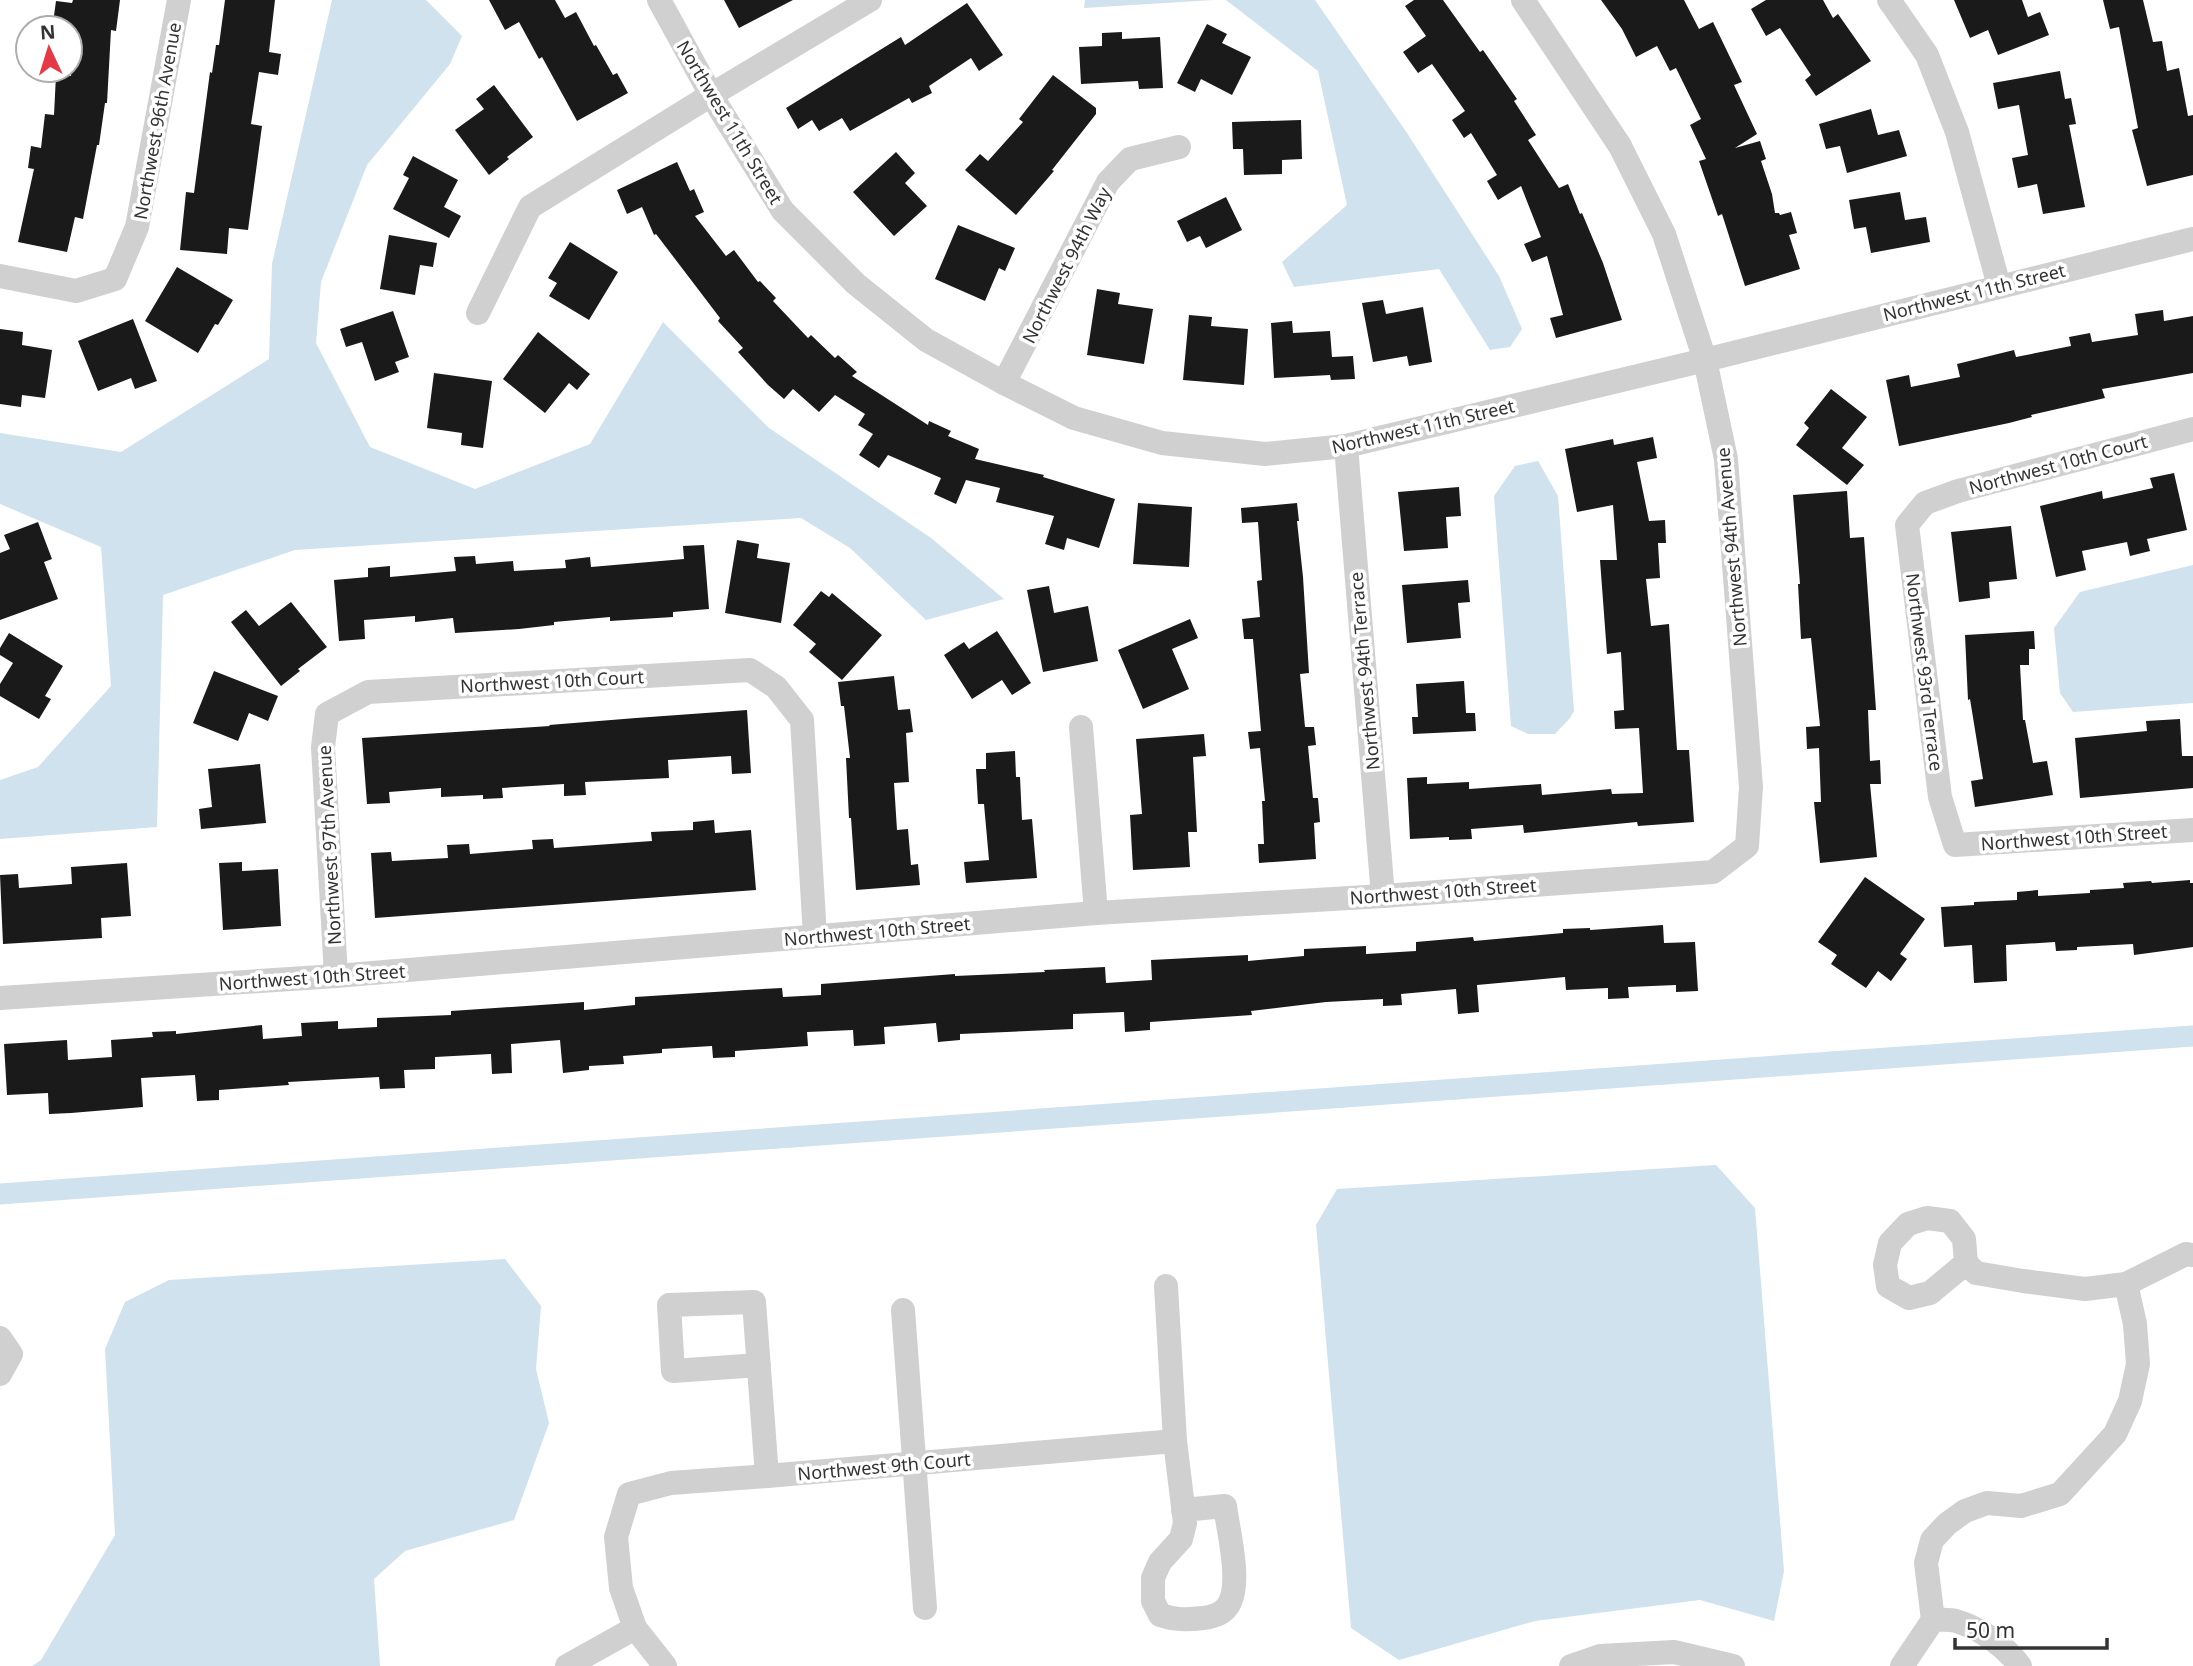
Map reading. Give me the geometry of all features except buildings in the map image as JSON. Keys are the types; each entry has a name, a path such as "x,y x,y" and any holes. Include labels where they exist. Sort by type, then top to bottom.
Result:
{"street":[{"name":"Northwest 96th Avenue","path":"0,276 76,291 115,279 137,227 179,0"},
{"name":"Northwest 11th Street","path":"659,0 711,95 783,211 856,284 926,340 1004,383 1074,418 1162,443 1265,454 1346,446 2193,239"},
{"path":"478,313 530,207 870,0"},
{"name":"Northwest 94th Avenue","path":"1523,0 1620,146 1664,234 1705,360 1726,459 1751,787 1747,846"},
{"path":"1889,0 1927,55 1957,132 1999,286"},
{"name":"Northwest 94th Way","path":"1004,383 1108,182 1130,159 1179,147"},
{"name":"Northwest 10th Court","path":"1925,503 1958,491 2193,429"},
{"name":"Northwest 94th Terrace","path":"1346,446 1383,896"},
{"name":"Northwest 93rd Terrace","path":"1925,503 1907,525 1940,797 1955,845"},
{"name":"Northwest 10th Court","path":"327,714 368,692 751,670 776,687 802,720 815,936"},
{"name":"Northwest 97th Avenue","path":"327,714 323,747 336,976"},
{"path":"1081,727 1096,913"},
{"name":"Northwest 10th Street","path":"1955,845 2193,830"},
{"name":"Northwest 10th Street","path":"0,998 336,976 1096,913 1713,872 1747,846"},
{"path":"1966,1263 1976,1273 2085,1289 2126,1284 2186,1254 2193,1255"},
{"path":"1902,1666 1933,1620 1926,1563 1932,1540 1947,1524 1965,1511 1987,1503 2021,1506 2060,1494 2115,1434 2130,1401 2137,1364 2135,1324 2126,1284"},
{"path":"1166,1286 1175,1441 1183,1510 1185,1522 1181,1539 1160,1562 1153,1578 1153,1601 1160,1615 1175,1620 1215,1616 1226,1608 1234,1594 1225,1506 1183,1510"},
{"path":"665,1666 635,1628 621,1588 616,1537 629,1494 671,1483 767,1476 759,1365 754,1302 669,1305 673,1371 759,1365"},
{"path":"904,1310 925,1608"},
{"path":"0,1338 11,1354 3,1373 0,1374"},
{"name":"Northwest 9th Court","path":"767,1476 1175,1441"},
{"path":"1933,1620 1954,1620 1972,1627 2009,1651 2020,1666"},
{"path":"567,1666 635,1628"},
{"path":"1571,1666 1600,1656 1674,1652 1733,1666"}],"water":[{"path":"332,0 426,0 462,36 450,64 367,165 321,282 316,343 370,447 475,489 590,444 663,322 769,428 931,538 1004,599 926,620 850,548 801,518 295,550 163,595 157,827 0,839 0,780 38,767 111,686 101,547 0,504 0,433 121,452 269,359 272,264"},
{"path":"1085,0 1214,0 1084,8"},
{"path":"1226,0 1315,0 1407,133 1499,276 1522,329 1510,347 1490,350 1439,269 1294,287 1282,262 1347,205 1318,71"},
{"path":"1538,461 1558,496 1574,711 1555,734 1528,734 1511,726 1494,496 1515,466"},
{"path":"2193,565 2193,703 2073,712 2060,693 2054,628 2080,592"},
{"path":"1716,1165 1755,1208 1784,1571 1774,1621 1700,1600 1535,1621 1399,1660 1351,1628 1316,1225 1337,1189"},
{"path":"505,1259 541,1306 536,1369 549,1423 514,1520 405,1551 374,1579 380,1666 32,1666 41,1660 115,1535 105,1349 125,1302 169,1280"}],"waterway":[{"path":"0,1194 2193,1036"}]}
